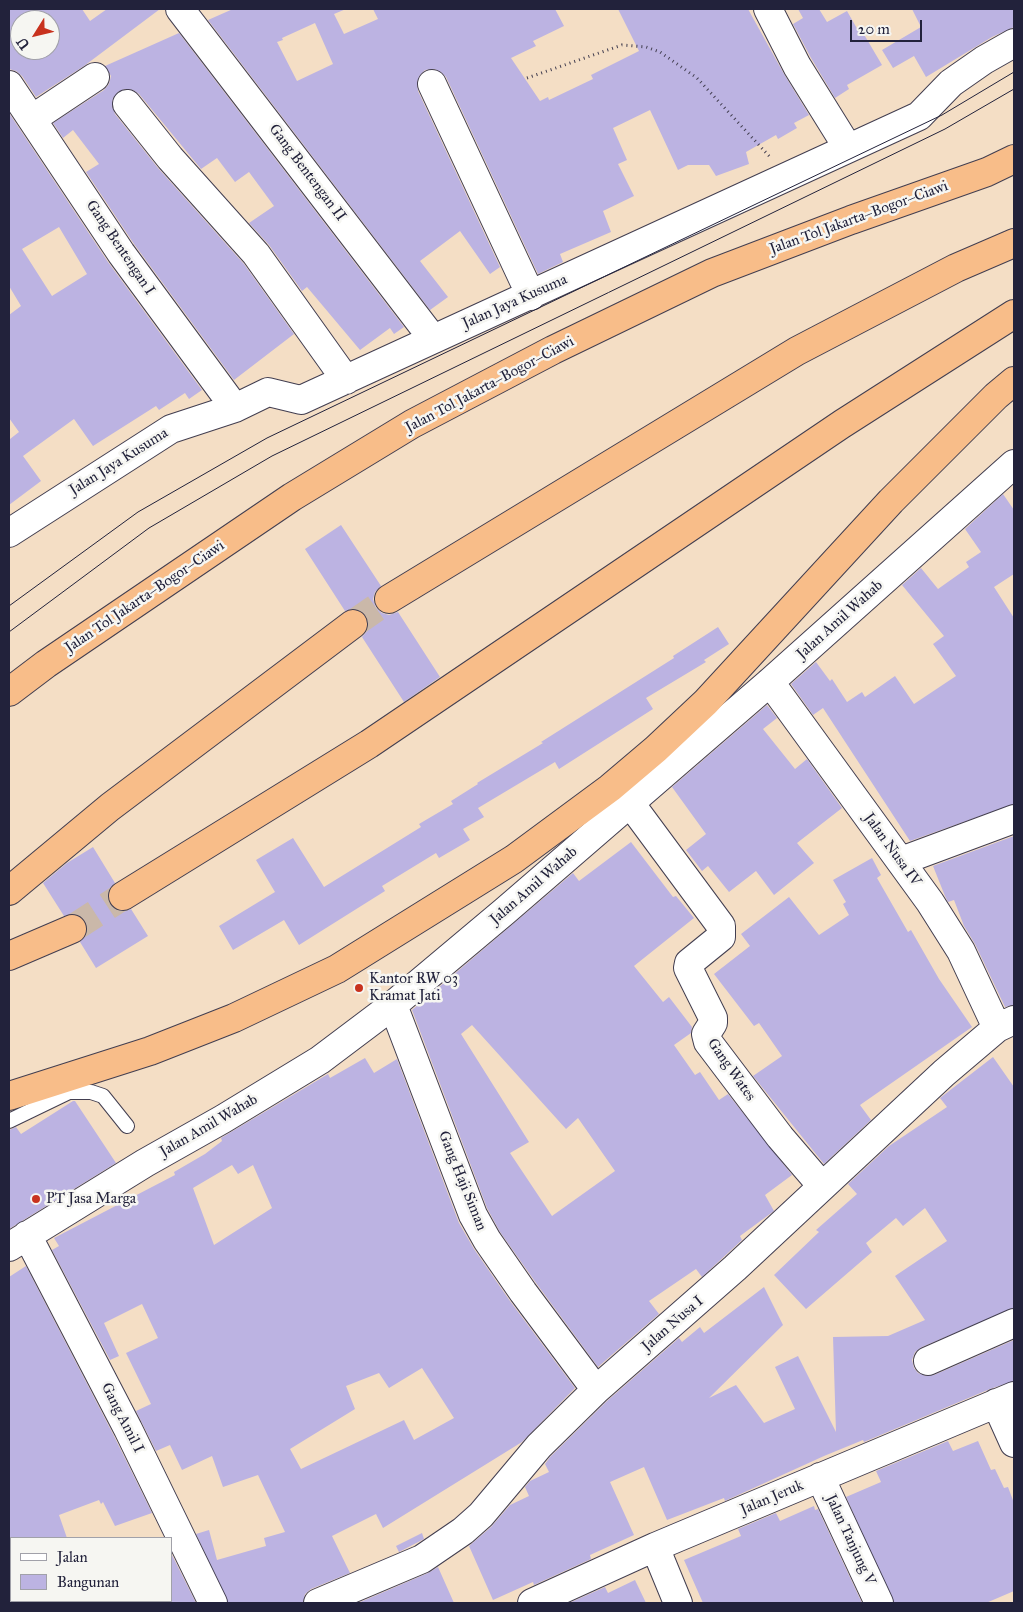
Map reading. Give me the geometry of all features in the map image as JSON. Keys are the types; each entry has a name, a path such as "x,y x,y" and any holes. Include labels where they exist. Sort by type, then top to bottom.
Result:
{"highway":[{"name":"Jalan Tol Jakarta–Bogor–Ciawi","path":"9,692 46,664 292,498 412,424 553,350 712,273 851,220 987,172 1014,159"},
{"path":"389,599 797,351 956,268 1014,243"},
{"path":"123,896 369,744 842,424 1014,314"},
{"path":"9,1096 150,1051 243,1014 337,969 514,860 610,788 706,702 891,501 996,396 1014,381"},
{"path":"9,891 110,807 354,624"},
{"path":"9,956 72,929"}],"street":[{"name":"Gang Bentengan II","path":"180,9 434,339"},
{"path":"768,9 798,66 848,148"},
{"name":"Jalan Jaya Kusuma","path":"12,522 171,429 235,408 268,392 300,400 531,296 919,116 951,83 984,60 1014,43"},
{"path":"32,118 95,77"},
{"path":"432,84 531,296"},
{"name":"Gang Bentengan I","path":"9,85 121,253 235,408"},
{"path":"127,104 170,158 256,254 346,380"},
{"name":"Jalan Amil Wahab","path":"18,1241 320,1060 393,1004 770,682 1014,464"},
{"name":"Jalan Nusa IV","path":"770,682 930,902 1006,1024"},
{"name":"Gang Wates","path":"630,803 721,926 721,937 689,963 688,968 713,1018 706,1034 708,1042 780,1137 822,1186"},
{"path":"901,861 1014,819"},
{"name":"Gang Haji Siman","path":"393,1004 473,1214 487,1240 523,1292 596,1390"},
{"name":"Jalan Nusa I","path":"318,1603 422,1559 463,1531 481,1515 539,1446 596,1390 699,1301 944,1073 1006,1024"},
{"name":"Gang Amil I","path":"18,1241 128,1429 213,1603"},
{"path":"928,1361 1014,1323"},
{"path":"1005,1400 1014,1444"},
{"name":"Jalan Jeruk","path":"532,1603 654,1547 1005,1400"},
{"name":"Jalan Tanjung V","path":"820,1477 880,1603"},
{"path":"654,1547 678,1603"}],"lane":[{"path":"9,1121 69,1092 91,1092 103,1096 127,1126"}],"path":[{"path":"527,78 622,45 646,46 660,52 697,78 788,176"}],"building":[{"path":"9,9 82,9 90,21 107,9 160,9 84,66 36,97 22,76 16,71 9,69"},
{"path":"233,9 346,9 334,14 344,34 378,19 373,9 555,9 564,26 533,41 536,46 511,58 540,101 548,97 549,100 593,79 591,75 639,51 618,9 748,9 809,115 794,123 797,128 778,139 776,135 746,152 749,164 716,176 709,165 688,165 678,170 650,110 613,128 627,160 618,164 634,196 603,211 611,232 560,254 563,262 538,274 446,77 434,69 425,70 417,82 418,91 500,267 490,274 460,231 420,261 448,297 430,310 208,20","holes":["315,23 333,64 297,81 277,42"]},
{"path":"798,9 819,9 827,22 847,11 859,32 862,31 882,65 847,85 849,89 835,98 793,24 803,18"},
{"path":"912,9 1014,9 1014,27 992,37 926,77 914,56 893,68 882,50 921,27"},
{"path":"179,33 404,327 394,334 390,328 360,350 307,287 302,291 269,245 249,223 274,206 249,172 235,182 217,158 201,169 139,94 133,90 125,89 118,92 113,98 112,106 115,114 158,168 244,264 294,334 234,380 134,244 86,172 99,164 73,130 63,138 53,123 104,90 109,84 111,76 105,66"},
{"path":"9,113 108,262 202,390 189,399 185,393 159,410 156,406 93,446 74,419 23,456 41,481 9,505 9,437 10,439 19,432 9,418 9,315 21,306 9,286","holes":["59,227 87,274 52,296 22,249"]},
{"path":"1003,494 1014,510 1014,574 994,587 1014,618 1014,804 910,841 823,708 813,715 791,684 816,662 830,681 832,679 847,702 862,692 865,697 895,676 914,704 956,676 933,644 944,636 902,585 921,568 938,589 969,567 966,562 981,552 965,529"},
{"path":"341,525 381,586 375,592 373,599 376,608 382,613 389,615 398,612 440,677 404,702 362,637 368,630 366,615 359,609 345,611 305,549"},
{"path":"718,627 729,644 704,660 706,662 646,698 653,709 559,769 555,762 478,808 484,817 463,829 470,840 439,858 436,853 382,886 385,891 299,945 284,920 233,950 219,926 275,892 256,860 293,838 324,887 421,827 419,824 453,804 451,801 477,783 543,743 541,742 674,658 673,656"},
{"path":"767,705 777,718 763,729 795,769 807,759 842,808 797,843 814,863 774,895 756,871 729,892 708,866 702,871 686,850 706,834 672,787"},
{"path":"1014,836 1014,1005 1005,1007 975,944 964,926 954,900 948,902 933,866"},
{"path":"631,842 673,897 676,896 694,918 634,966 663,1002 669,997 692,1027 691,1033 674,1045 695,1075 700,1072 719,1100 728,1094 792,1175 765,1195 774,1211 740,1236 742,1240 702,1277 696,1269 649,1301 659,1314 598,1367 500,1232 487,1208 412,1010 573,873 579,881","holes":["472,1025 566,1129 578,1118 615,1171 552,1216 510,1153 529,1142 461,1034"]},
{"path":"93,847 115,883 110,888 107,896 110,905 116,910 123,912 131,909 148,936 96,968 80,942 87,931 86,922 82,917 74,914 64,916 43,883 67,863"},
{"path":"872,858 881,875 877,878 908,932 911,930 939,979 972,1027 860,1105 871,1120 824,1164 753,1076 782,1056 759,1023 754,1026 714,974 750,946 741,934 789,897 819,935 849,915 843,904 846,902 833,880"},
{"path":"993,1057 1014,1087 1014,1308 922,1347 915,1352 912,1360 914,1368 918,1373 926,1376 934,1375 1014,1340 1014,1381 990,1389 864,1442 863,1440 824,1456 725,1501 724,1498 667,1520 644,1467 610,1482 634,1535 590,1555 591,1559 534,1585 533,1582 493,1600 469,1546 491,1527 510,1505 529,1496 525,1487 530,1481 549,1472 545,1464 550,1457 607,1401 679,1338 682,1342 700,1327 704,1333 764,1287 783,1325 709,1398 736,1385 764,1423 795,1409 775,1367 798,1356 836,1432 833,1337 888,1336 925,1320 895,1276 947,1241 925,1208 903,1226 896,1218 866,1243 872,1252 806,1309 774,1275 819,1232 816,1230 857,1194 848,1184 889,1146 947,1107 940,1098"},
{"path":"365,1058 374,1073 397,1059 459,1223 474,1249 510,1301 575,1388 522,1442 383,1528 376,1514 332,1536 350,1573 311,1589 305,1594 303,1603 228,1603 196,1534 209,1530 217,1560 266,1546 264,1538 285,1532 258,1475 223,1487 212,1456 182,1470 170,1445 156,1451 136,1411 151,1404 126,1353 158,1338 142,1304 104,1323 119,1356 110,1360 52,1250 59,1246 54,1238 175,1175 174,1172 205,1154 222,1141 221,1138 328,1074 330,1078","holes":["232,1165 238,1174 253,1165 272,1208 214,1245 193,1188","422,1368 454,1418 414,1440 404,1420 301,1469 290,1449 355,1409 346,1386 379,1373 389,1388"]},
{"name":"PT Jasa Marga","path":"75,1101 116,1163 9,1229 9,1130 16,1127 21,1134"},
{"path":"26,1266 152,1513 115,1526 103,1502 101,1504 99,1500 59,1515 67,1537 9,1538 9,1277"},
{"path":"948,1441 953,1451 978,1441 991,1470 995,1469 1004,1488 1008,1487 1014,1503 1014,1591 986,1603 894,1603 846,1497 881,1482 876,1471"},
{"path":"814,1506 815,1510 818,1509 862,1603 703,1603 684,1560 741,1536 738,1529 776,1513 780,1521"},
{"path":"422,1533 424,1539 399,1552 396,1546"},
{"path":"172,1555 196,1603 172,1602"},
{"path":"438,1567 454,1603 358,1603 428,1573"},
{"path":"635,1580 646,1603 569,1603 605,1587 608,1593"}],"tunnel":[{"path":"353,624 389,599"},
{"path":"72,929 123,896"}],"tram line":[{"path":"9,606 138,512 267,438 942,115 1014,72"},
{"path":"9,632 149,528 272,456 945,129 1014,89"}],"place":[{"name":"Kantor RW 03 Kramat Jati","path":"359,988"},
{"name":"PT Jasa Marga","path":"36,1199"}]}
